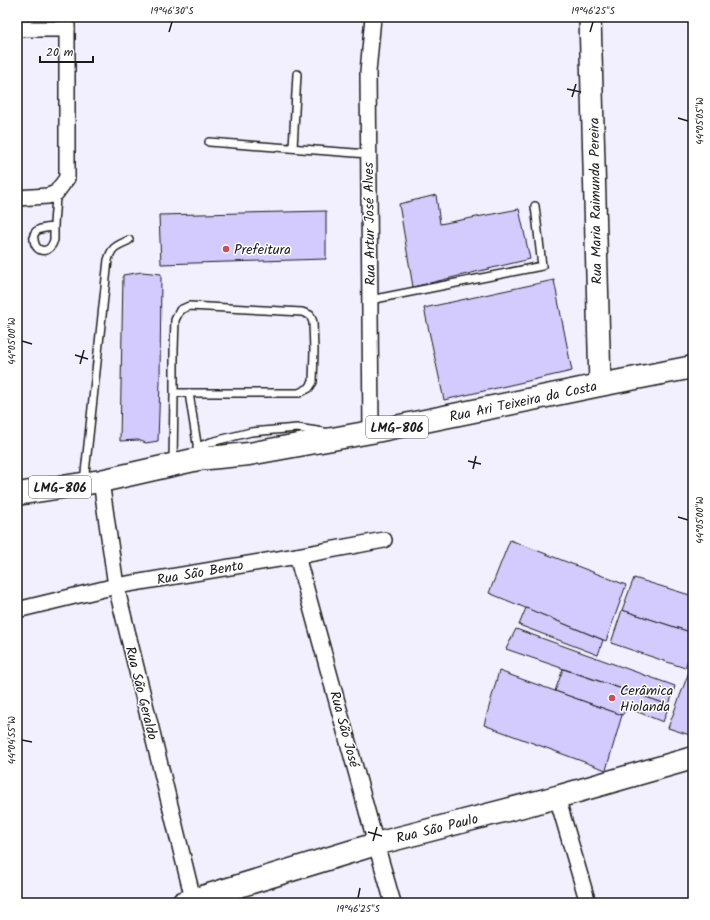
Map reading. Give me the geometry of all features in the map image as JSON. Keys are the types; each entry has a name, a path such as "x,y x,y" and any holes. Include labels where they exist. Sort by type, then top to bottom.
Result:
{"highway":[{"name":"Rua Ari Teixeira da Costa","path":"17,493 92,483 173,465 198,453 249,454 362,434 693,367"},
{"name":"Rua São Paulo","path":"190,902 376,844 557,797 693,758"}],"street":[{"name":"Rua Artur José Alves","path":"362,434 370,300 368,72 373,17"},
{"name":"Rua Maria Raimunda Pereira","path":"590,17 600,385"},
{"path":"17,29 67,23 67,178 56,193 48,196 17,198"},
{"name":"Rua São Geraldo","path":"92,483 190,902"},
{"name":"Rua São Bento","path":"17,610 116,586 384,540"},
{"name":"Rua São José","path":"297,556 393,903"},
{"path":"557,797 588,903"}],"lane":[{"path":"293,148 297,74"},
{"path":"210,142 368,154"},
{"path":"54,227 56,193"},
{"path":"370,300 542,266 535,206"},
{"path":"92,483 108,260 111,251 114,248 129,240"},
{"path":"173,465 175,320 180,310 189,306 302,312 310,315 313,322 314,351 313,382 309,388 299,393 174,393"},
{"path":"189,393 198,453"}],"building":[{"path":"436,195 440,224 519,209 530,259 413,287 399,204"},
{"path":"326,211 326,259 161,264 159,215"},
{"path":"693,254 693,284 692,255"},
{"path":"142,272 161,274 158,441 146,443 138,440 120,441 123,275"},
{"path":"554,280 572,371 444,400 424,308"},
{"path":"510,540 626,585 606,641 489,593"},
{"path":"634,578 693,596 693,633 622,610"},
{"path":"526,608 603,640 598,655 519,625"},
{"path":"622,610 693,633 693,646 685,668 611,643"},
{"path":"516,629 675,686 669,705 506,649"},
{"path":"693,661 693,736 668,728"},
{"name":"Cerâmica Hiolanda","path":"563,669 669,705 663,722 628,708 622,715 555,691"},
{"path":"499,671 622,715 606,770 484,725"}],"place":[{"name":"Prefeitura","path":"226,249"},
{"name":"Cerâmica Hiolanda","path":"612,698"}]}
